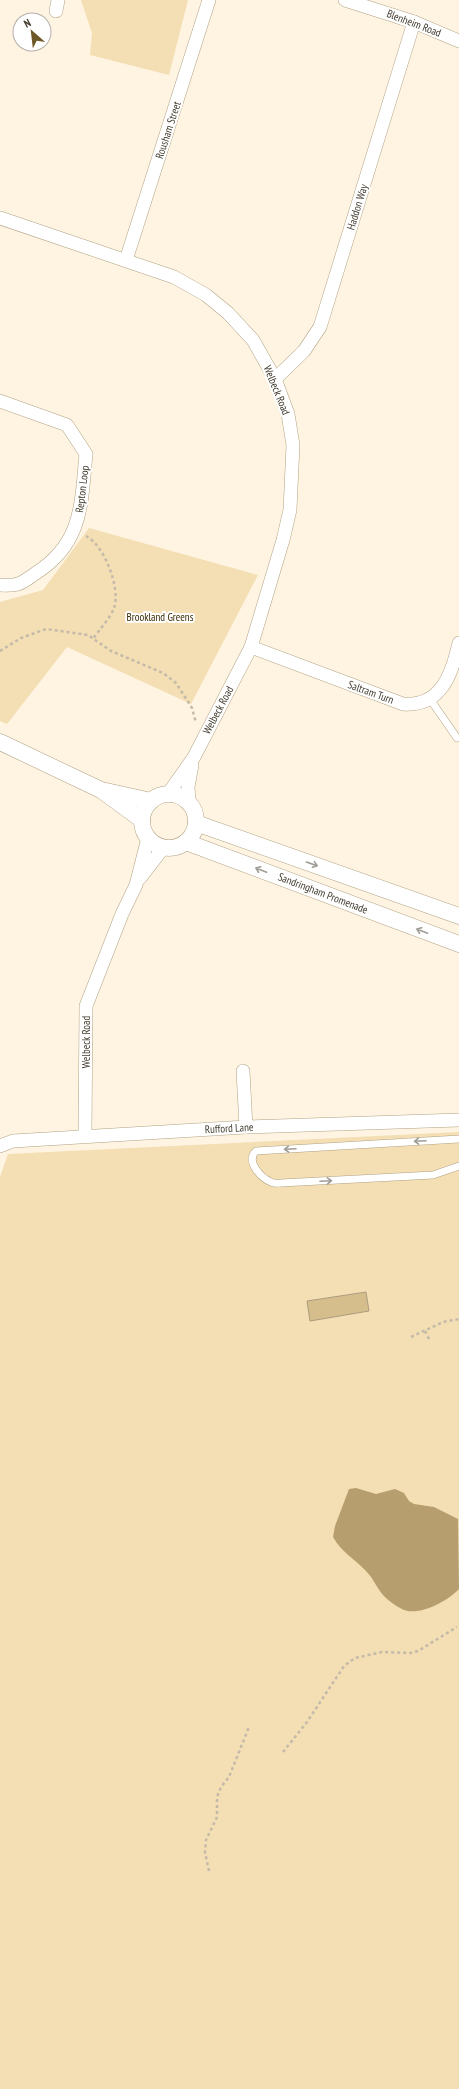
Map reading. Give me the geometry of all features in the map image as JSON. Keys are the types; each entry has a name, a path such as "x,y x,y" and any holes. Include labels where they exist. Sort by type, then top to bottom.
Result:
{"street":[{"name":"Rousham Street","path":"126,260 210,0"},
{"name":"Blenheim Road","path":"345,0 381,5 414,22 459,41"},
{"name":"Haddon Way","path":"275,379 304,352 320,327 414,22"},
{"name":"Welbeck Road","path":"0,218 174,277 206,295 223,308 253,340 275,379 288,414 293,445 290,510 283,540 251,647 194,757 168,794"},
{"name":"Repton Loop","path":"0,401 66,425 86,454 80,509 74,532 53,562 17,586 0,585"},
{"name":"Saltram Turn","path":"251,647 403,704 416,705 440,691 448,679 458,651"},
{"path":"0,742 101,790 142,820"},
{"name":"Welbeck Road","path":"189,802 188,787 194,757"},
{"path":"101,790 151,801"},
{"path":"176,794 189,802 196,816 196,823 195,830 186,842 172,848 164,847 148,838 142,820 143,813 151,801 159,796 176,794"},
{"name":"Sandringham Promenade","path":"196,823 459,916"},
{"name":"Welbeck Road","path":"136,885 148,838"},
{"name":"Sandringham Promenade","path":"186,842 459,944"},
{"name":"Welbeck Road","path":"85,1136 86,1006 122,914 136,885 164,847"},
{"path":"243,1070 246,1127"},
{"name":"Rufford Lane","path":"0,1146 13,1141 85,1136 246,1127 459,1120"}],"lane":[{"path":"430,698 457,738"},
{"path":"459,1139 256,1151 252,1160 257,1171 269,1182 281,1184 433,1175 459,1166"}],"path":[{"path":"74,532 92,540 102,552 116,593 114,608 93,639"},
{"path":"0,651 21,638 46,629 88,635 111,651 163,673 176,683 192,708 196,723"},
{"path":"411,1338 443,1322 459,1319"},
{"path":"425,1331 430,1341"},
{"path":"283,1752 307,1722 344,1666 355,1658 382,1652 410,1653 418,1651 457,1628"},
{"path":"209,1871 205,1852 206,1840 217,1817 217,1797 221,1787 229,1777 250,1727"}],"green space":[{"path":"81,0 188,0 169,75 90,55 92,33"},
{"name":"Brookland Greens","path":"89,528 258,575 191,704 67,647 7,724 0,721 0,602 43,590"},
{"path":"459,1132 459,2089 0,2089 0,1177 8,1154"}],"shaded area":[{"path":"356,1488 376,1494 395,1489 404,1493 409,1501 414,1504 434,1507 458,1519 459,1589 454,1594 433,1606 418,1611 404,1610 386,1598 369,1574 344,1551 333,1537 335,1526 349,1489"}],"building":[{"path":"366,1292 369,1311 310,1321 307,1301"}]}
